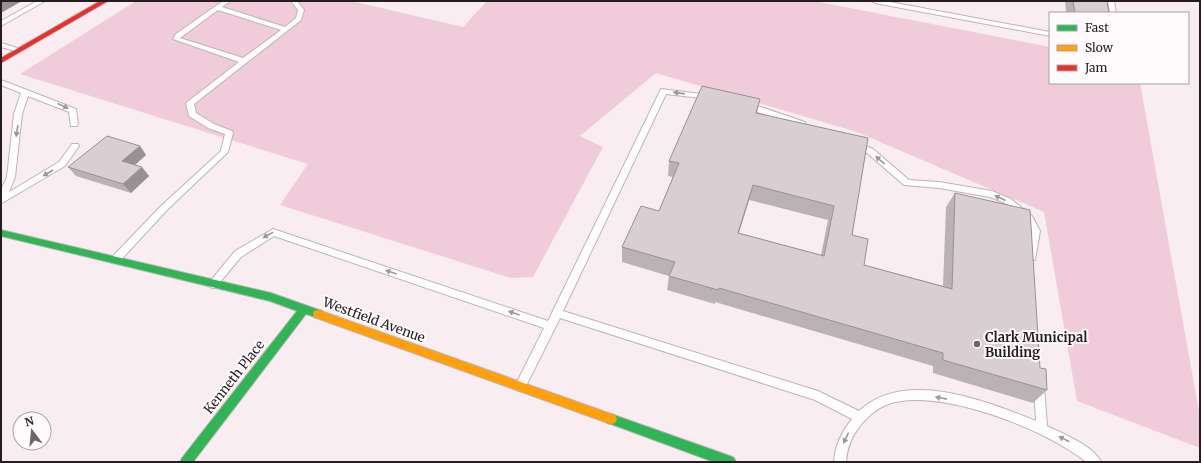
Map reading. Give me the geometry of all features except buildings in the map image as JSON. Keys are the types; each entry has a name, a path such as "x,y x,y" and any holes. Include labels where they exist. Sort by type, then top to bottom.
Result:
{"street":[{"path":"1,61 104,1"},
{"name":"Westfield Avenue","path":"1,233 271,297 730,462"},
{"name":"Kenneth Place","path":"186,462 304,309"}],"lane":[{"path":"1,24 42,1"},
{"path":"227,1 178,36 176,39 244,61"},
{"path":"115,260 164,208 224,152 230,133 211,126 192,114 190,103 299,19 301,10 294,1"},
{"path":"875,1 1049,34"},
{"path":"1111,1 1113,12"},
{"path":"217,8 286,29"},
{"path":"1,45 19,50"},
{"path":"1,82 25,93 48,99 73,111 74,124"},
{"path":"519,386 551,326 664,91 720,99"},
{"path":"1,200 11,177 18,114 25,93"},
{"path":"734,102 754,107 811,128"},
{"path":"847,140 870,152 907,183 939,185 992,194 1020,209 1030,218 1036,231 1032,247 1032,270"},
{"path":"1,200 62,164 75,146"},
{"path":"213,284 238,254 273,232 551,326"},
{"path":"557,313 818,396 860,417"},
{"path":"1038,375 1042,428"},
{"path":"840,462 840,452 850,429 860,417 874,405 892,398 924,395 991,410 1042,428 1072,444 1095,462"}],"shaded area":[{"path":"136,1 351,1 463,27 487,1 814,1 1049,47 1049,84 1140,84 1200,417 1200,448 1077,401 1044,212 857,132 656,73 580,136 603,147 533,277 511,278 280,205 308,164 20,74"}],"traffic: fast":[{"path":"1,233 271,297 318,314"},
{"path":"186,462 304,309"},
{"path":"611,419 730,462"}],"traffic: slow":[{"path":"318,314 611,419"}],"traffic: jam":[{"path":"1,61 105,1"}],"place":[{"name":"Clark Municipal Building","path":"977,344"}]}
